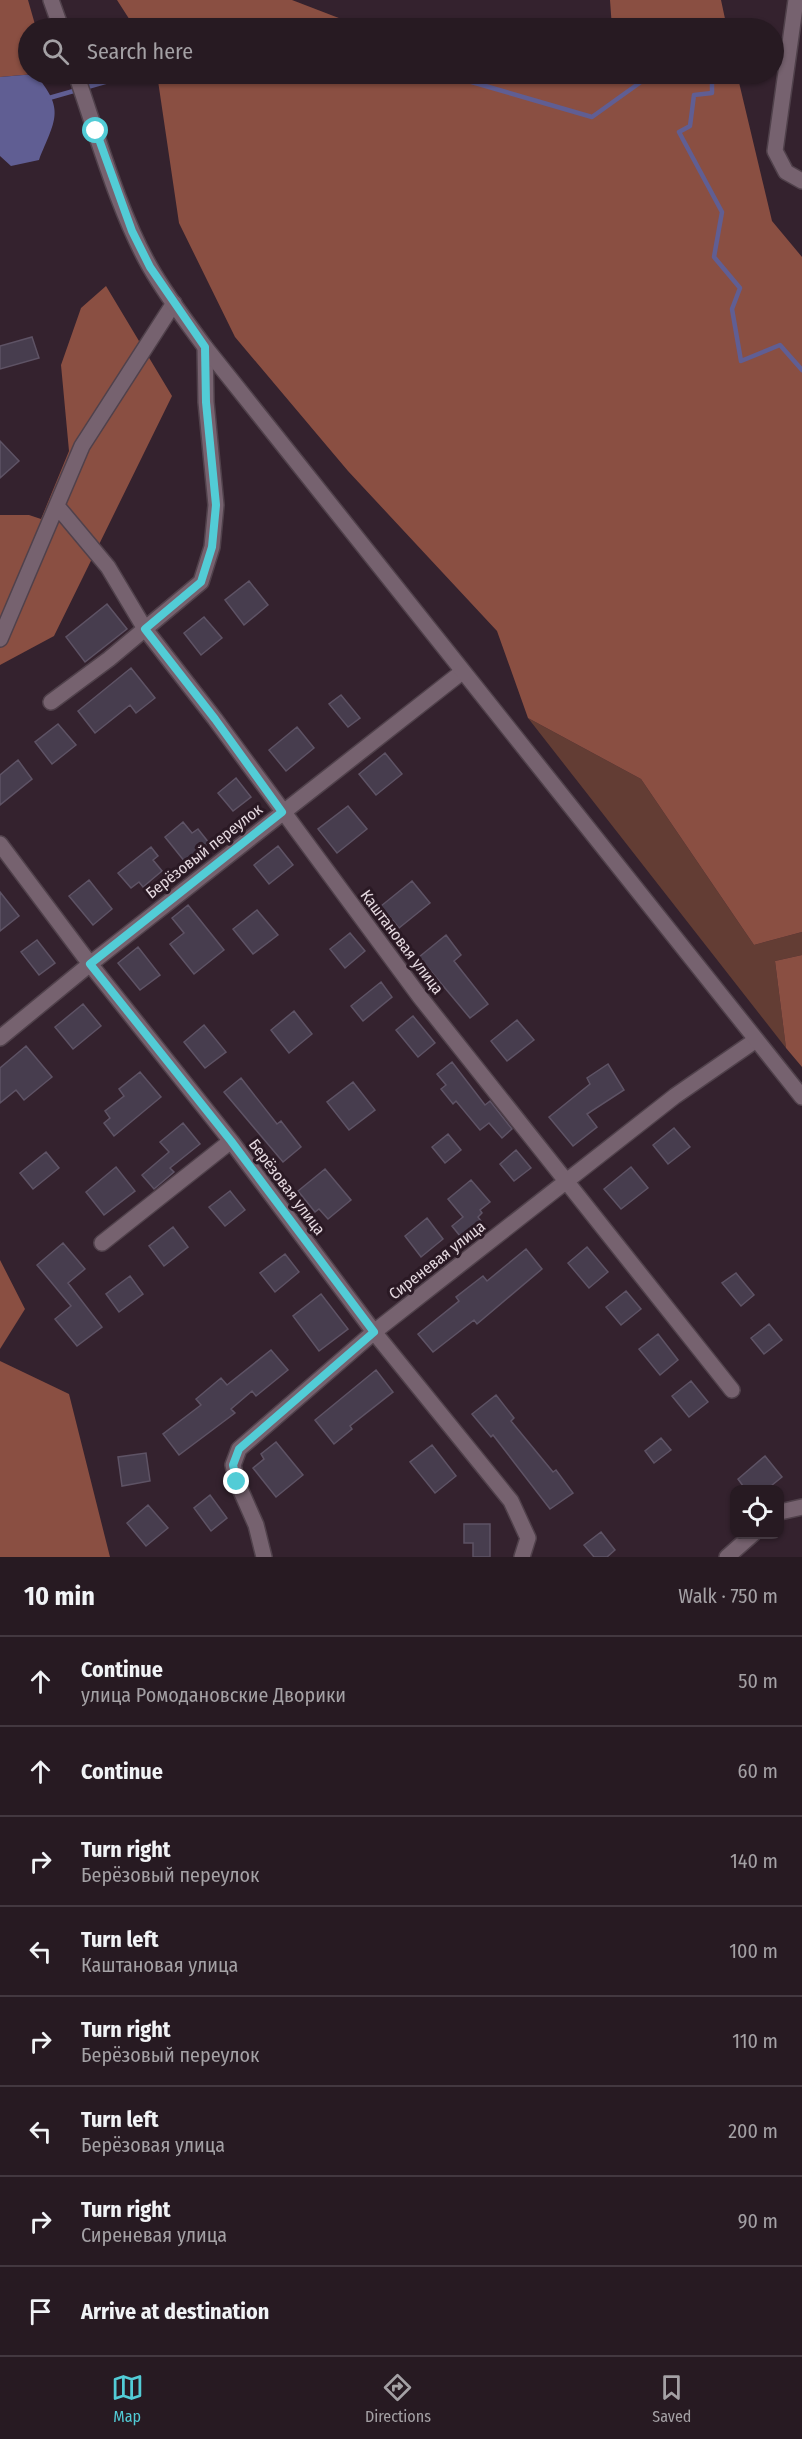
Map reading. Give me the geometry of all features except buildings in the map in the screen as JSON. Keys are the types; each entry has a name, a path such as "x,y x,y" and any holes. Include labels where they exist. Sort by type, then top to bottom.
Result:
{"street":[{"path":"51,0 57,18"},
{"path":"796,0 775,151 786,172 802,181"},
{"path":"80,84 132,231 150,267 205,347 802,1097"},
{"path":"0,639 82,446 174,303"},
{"path":"51,702 201,582 212,547 216,505 206,402 205,347"},
{"name":"Каштановая улица","path":"57,506 108,567 145,629 215,719 420,997 732,1390"},
{"name":"Берёзовый переулок","path":"0,1038 90,964 462,672"},
{"name":"Берёзовая улица","path":"0,844 90,964 231,1141 374,1332 511,1501 528,1538 522,1557"},
{"name":"Сиреневая улица","path":"264,1557 256,1525 237,1482 233,1465 239,1449 374,1332 675,1096 756,1040"},
{"path":"102,1243 231,1141"},
{"path":"784,1511 802,1507"},
{"path":"727,1557 747,1539"}],"shaded area":[{"path":"0,0 28,0 33,18 18,18 18,75 0,77"},
{"path":"117,0 292,0 339,18 129,18"},
{"path":"610,0 721,0 725,18 611,18"},
{"path":"18,75 18,84 43,84 51,97 55,116 39,160 11,166 0,156 0,77"},
{"path":"158,84 739,84 772,221 802,257 802,932 754,945 641,779 528,718 497,631 348,471 235,337 179,223"},
{"path":"106,286 172,396 54,636 0,665 0,515 29,515 41,519 69,451 61,365 81,308"},
{"path":"528,718 641,779 754,945 802,932 802,955 775,961 786,1048"},
{"path":"802,955 802,1067 786,1048 775,961"},
{"path":"0,1260 25,1309 0,1349"},
{"path":"0,1361 69,1394 110,1557 0,1557"}],"waterway":[{"path":"49,98 98,84"},
{"path":"478,84 592,117 638,84"},
{"path":"712,84 712,93 694,95 690,126 679,132 722,212 714,257 740,288 732,309 741,361 780,345 802,370"}],"route":[{"path":"96,131 132,231 150,267 205,347 206,402 216,505 212,547 201,582 145,629 215,719 282,812 90,964 231,1141 374,1332 239,1449 233,1465 237,1482"}]}
